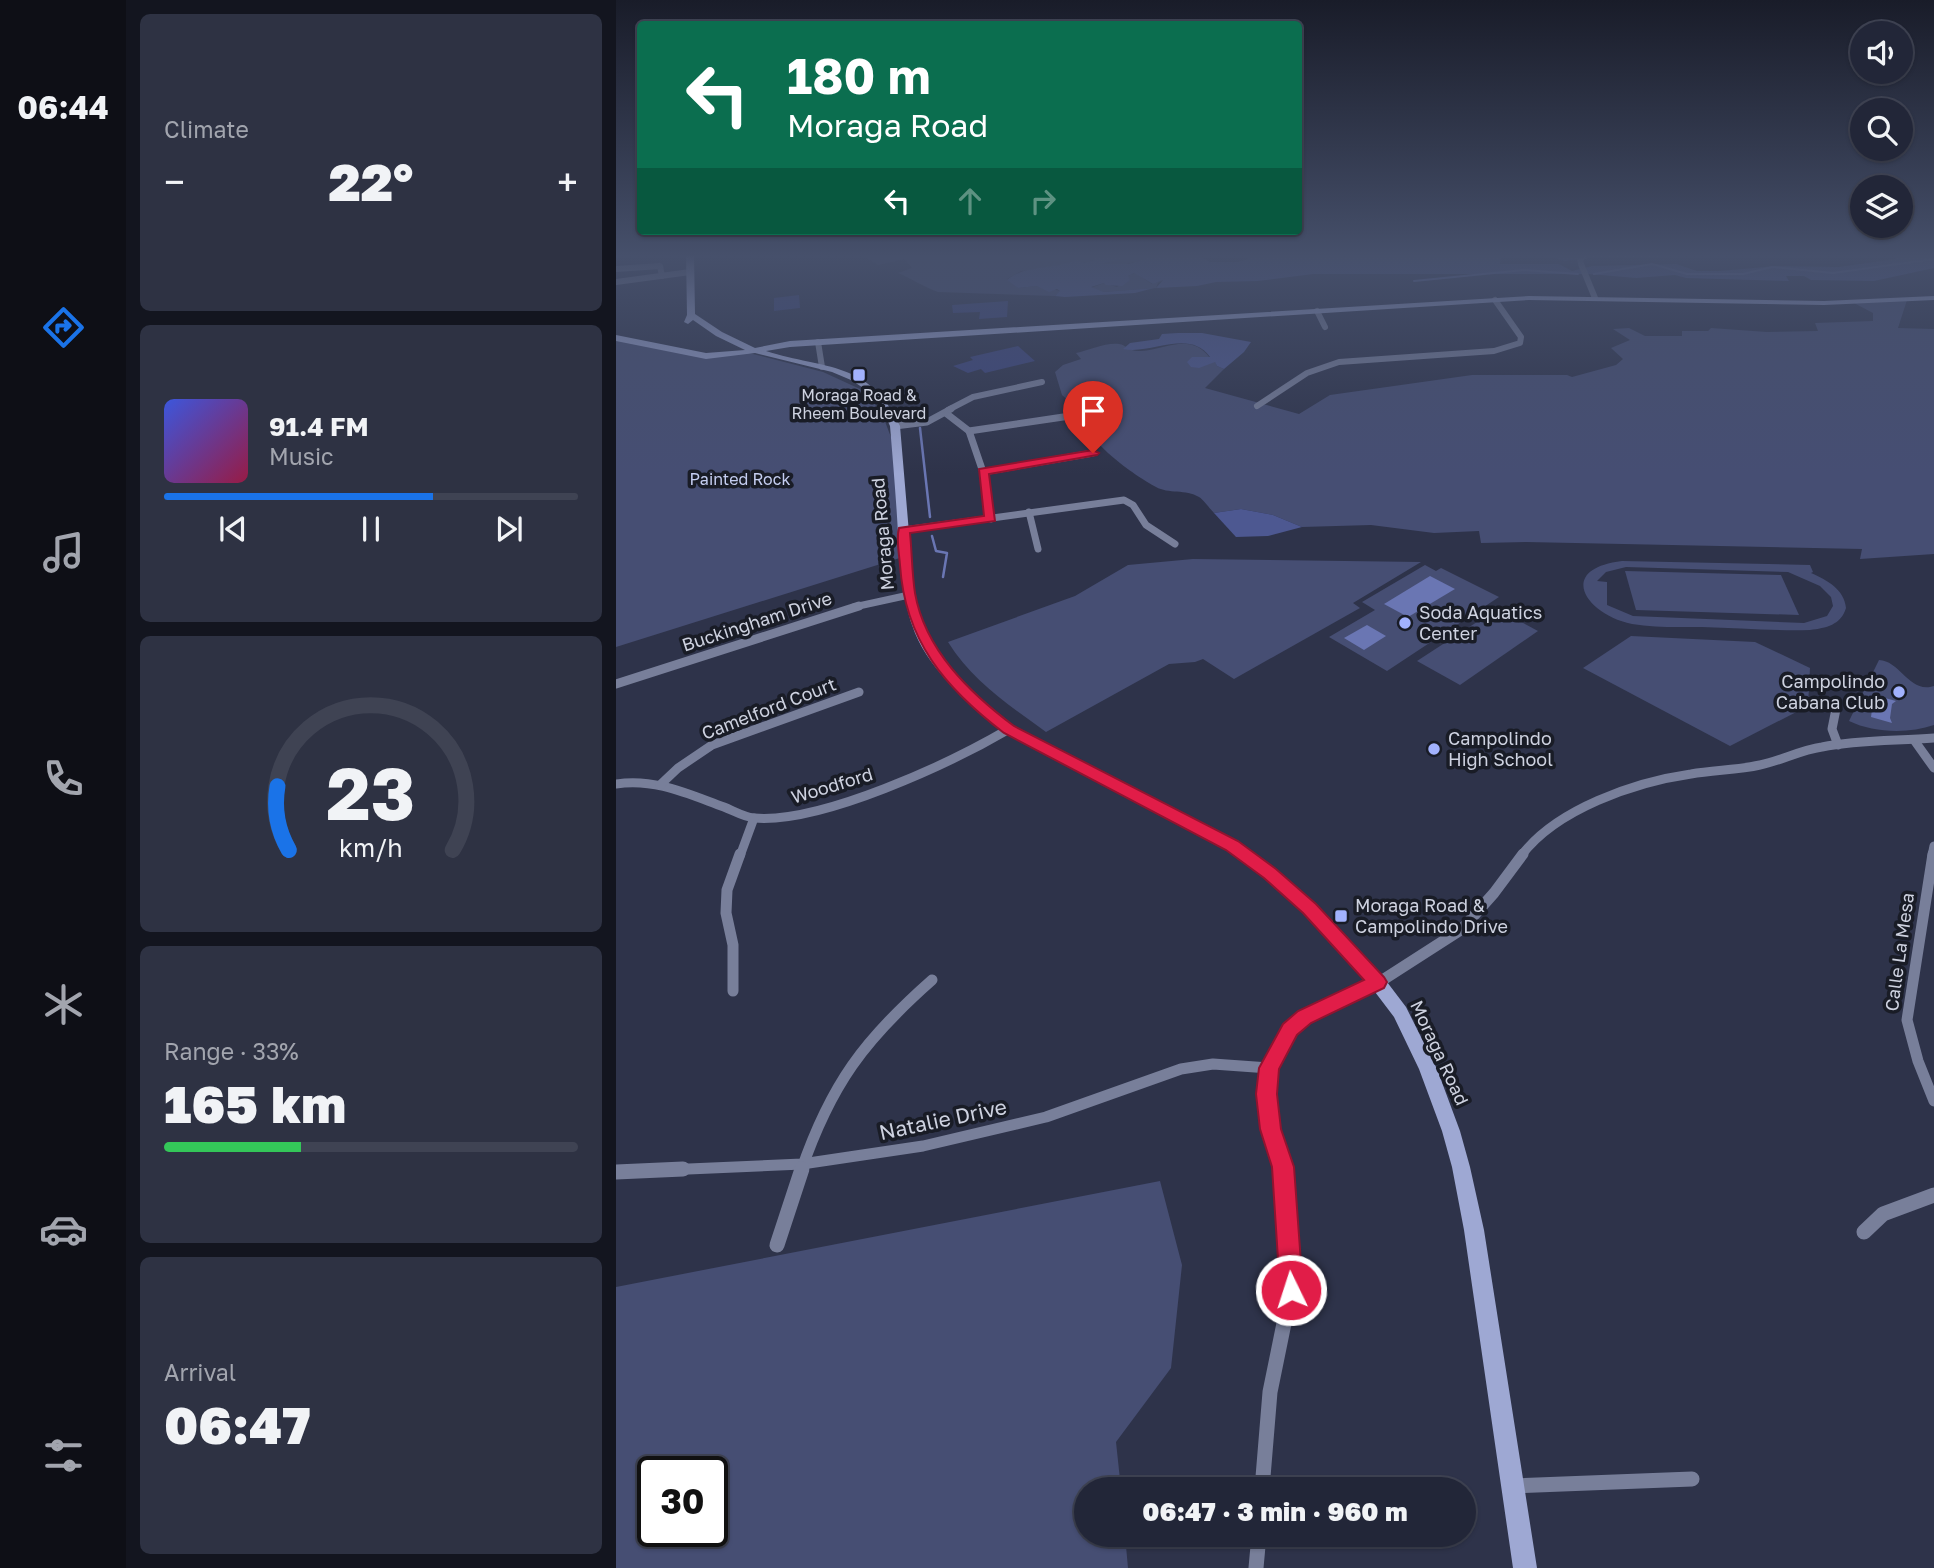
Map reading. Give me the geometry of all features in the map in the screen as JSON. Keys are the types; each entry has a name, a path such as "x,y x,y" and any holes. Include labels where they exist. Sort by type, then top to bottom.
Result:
{"main road":[{"name":"Moraga Road","path":"691,327 711,340 823,372 859,388 881,411 897,453"},
{"path":"616,338 706,356 790,344 1057,327"},
{"path":"677,351 711,340 790,344"},
{"name":"Moraga Road","path":"749,351 822,367 853,377 867,385 890,409 895,426 909,595 922,635 935,657 981,708 1009,729 1232,846 1270,873 1309,908 1378,982 1400,1012 1428,1069 1458,1155 1474,1230 1525,1568"}],"street":[{"path":"1258,406 1307,373 1331,364 1494,351 1513,347 1520,343 1521,337 1514,327"},
{"path":"818,342 822,367"},
{"path":"895,426 928,422 947,414 973,397 1042,382"},
{"path":"947,414 969,431 983,472 991,519"},
{"path":"969,431 1070,416"},
{"path":"983,472 1093,453"},
{"path":"904,530 1124,500 1133,505 1146,525 1175,544"},
{"path":"1029,512 1038,549"},
{"name":"Buckingham Drive","path":"616,684 873,601 909,595"},
{"name":"Camelford Court","path":"660,785 678,768 712,745 859,692"},
{"path":"1837,704 1832,729 1838,745"},
{"name":"Woodford","path":"616,784 660,785 754,818 797,815 855,798 971,750 1009,729"},
{"path":"1263,1477 1270,1392 1291,1290 1283,1167 1271,1129 1267,1094 1269,1068 1290,1030 1305,1017 1378,982 1462,929 1494,894 1518,857 1534,839 1583,808 1641,784 1689,774 1762,765 1801,751 1838,745 1934,738"},
{"path":"1914,740 1934,768"},
{"path":"733,990 733,945 726,913 727,890 754,818"},
{"name":"Calle La Mesa","path":"1934,846 1907,1020 1918,1061 1934,1101"},
{"path":"777,1245 802,1164 835,1089 873,1035 932,980"},
{"name":"Natalie Drive","path":"616,1172 802,1164 923,1146 1046,1117 1181,1069 1213,1064 1269,1068"},
{"path":"1864,1232 1883,1214 1934,1195"},
{"path":"1513,1486 1692,1479"},
{"path":"1256,1568 1258,1547"}],"green space":[{"path":"1817,327 1934,329 1934,554 1860,559 1862,549 1481,543 1479,531 1434,533 1371,525 1302,527 1273,515 1241,509 1214,513 1199,497 1156,487 1111,456 1090,434 1081,412 1062,395 1055,372 1063,365 1081,359 1076,353 1104,345 1119,344 1141,351 1187,344 1203,350 1210,358 1206,363 1215,361 1217,366 1224,369 1205,388 1299,414 1330,395 1472,375 1572,377 1616,365 1623,359 1611,348 1630,340 1613,329 1629,328 1645,336 1682,336 1682,331 1708,331 1711,328 1767,332 1818,331"},
{"name":"Painted Rock","path":"616,338 696,355 745,352 823,372 860,389 881,411 897,453 906,556 616,647"},
{"path":"1193,559 1421,562 1353,603 1360,608 1234,679 1203,659 1169,664 1046,732 1005,702 968,669 948,642 1075,596 1128,565"},
{"path":"1622,561 1810,565 1813,572 1811,573 1838,590 1846,608 1837,622 1810,630 1658,627 1632,624 1601,611 1585,592 1584,582 1589,573 1602,566","holes":["1626,567 1788,572 1820,586 1831,597 1833,606 1827,616 1804,623 1633,616 1607,605 1607,582 1597,581 1606,572"]},
{"name":"Soda Aquatics Center","path":"1425,565 1436,571 1441,568 1499,597 1387,671 1329,637 1375,610 1362,602"},
{"path":"1625,571 1781,575 1799,615 1636,610"},
{"path":"1497,609 1538,631 1460,685 1417,661"},
{"path":"1631,636 1755,642 1810,668 1808,706 1730,746 1583,668"},
{"name":"Campolindo Cabana Club","path":"1879,660 1893,666 1911,682 1925,687 1934,686 1934,725 1891,731 1869,728 1849,721"},
{"path":"1160,1181 1182,1265 1171,1368 1116,1442 1120,1477 1074,1477 1074,1547 1126,1547 1128,1568 616,1568 616,1287"}],"shaded area":[{"path":"1202,333 1251,342 1244,352 1224,369 1215,362 1199,368 1191,367 1187,362 1192,357 1210,357 1192,344 1123,349 1130,343 1159,339 1162,334"},
{"path":"1241,509 1273,515 1302,527 1268,536 1236,537 1214,513"},
{"path":"1430,576 1455,589 1408,617 1384,604"},
{"path":"1367,625 1386,636 1364,650 1344,638"},
{"path":"1874,695 1896,701 1892,704 1892,723 1871,717"}],"building":[{"path":"1018,346 1035,361 985,373 981,369 968,373 953,366 973,360 970,357"}],"waterway":[{"path":"920,428 930,517"},
{"path":"932,536 936,551 947,553 943,577"}],"place":[{"name":"Moraga Road & Rheem Boulevard","path":"859,375"},
{"name":"Soda Aquatics Center","path":"1405,623"},
{"name":"Campolindo Cabana Club","path":"1899,692"},
{"name":"Campolindo High School","path":"1434,749"},
{"name":"Moraga Road & Campolindo Drive","path":"1341,916"}],"route":[{"path":"1093,453 983,472 991,519 904,530 909,595 922,635 935,657 981,708 1009,729 1232,846 1270,873 1309,908 1378,982 1305,1017 1290,1030 1269,1068 1267,1094 1271,1129 1283,1167 1291,1290"}]}
